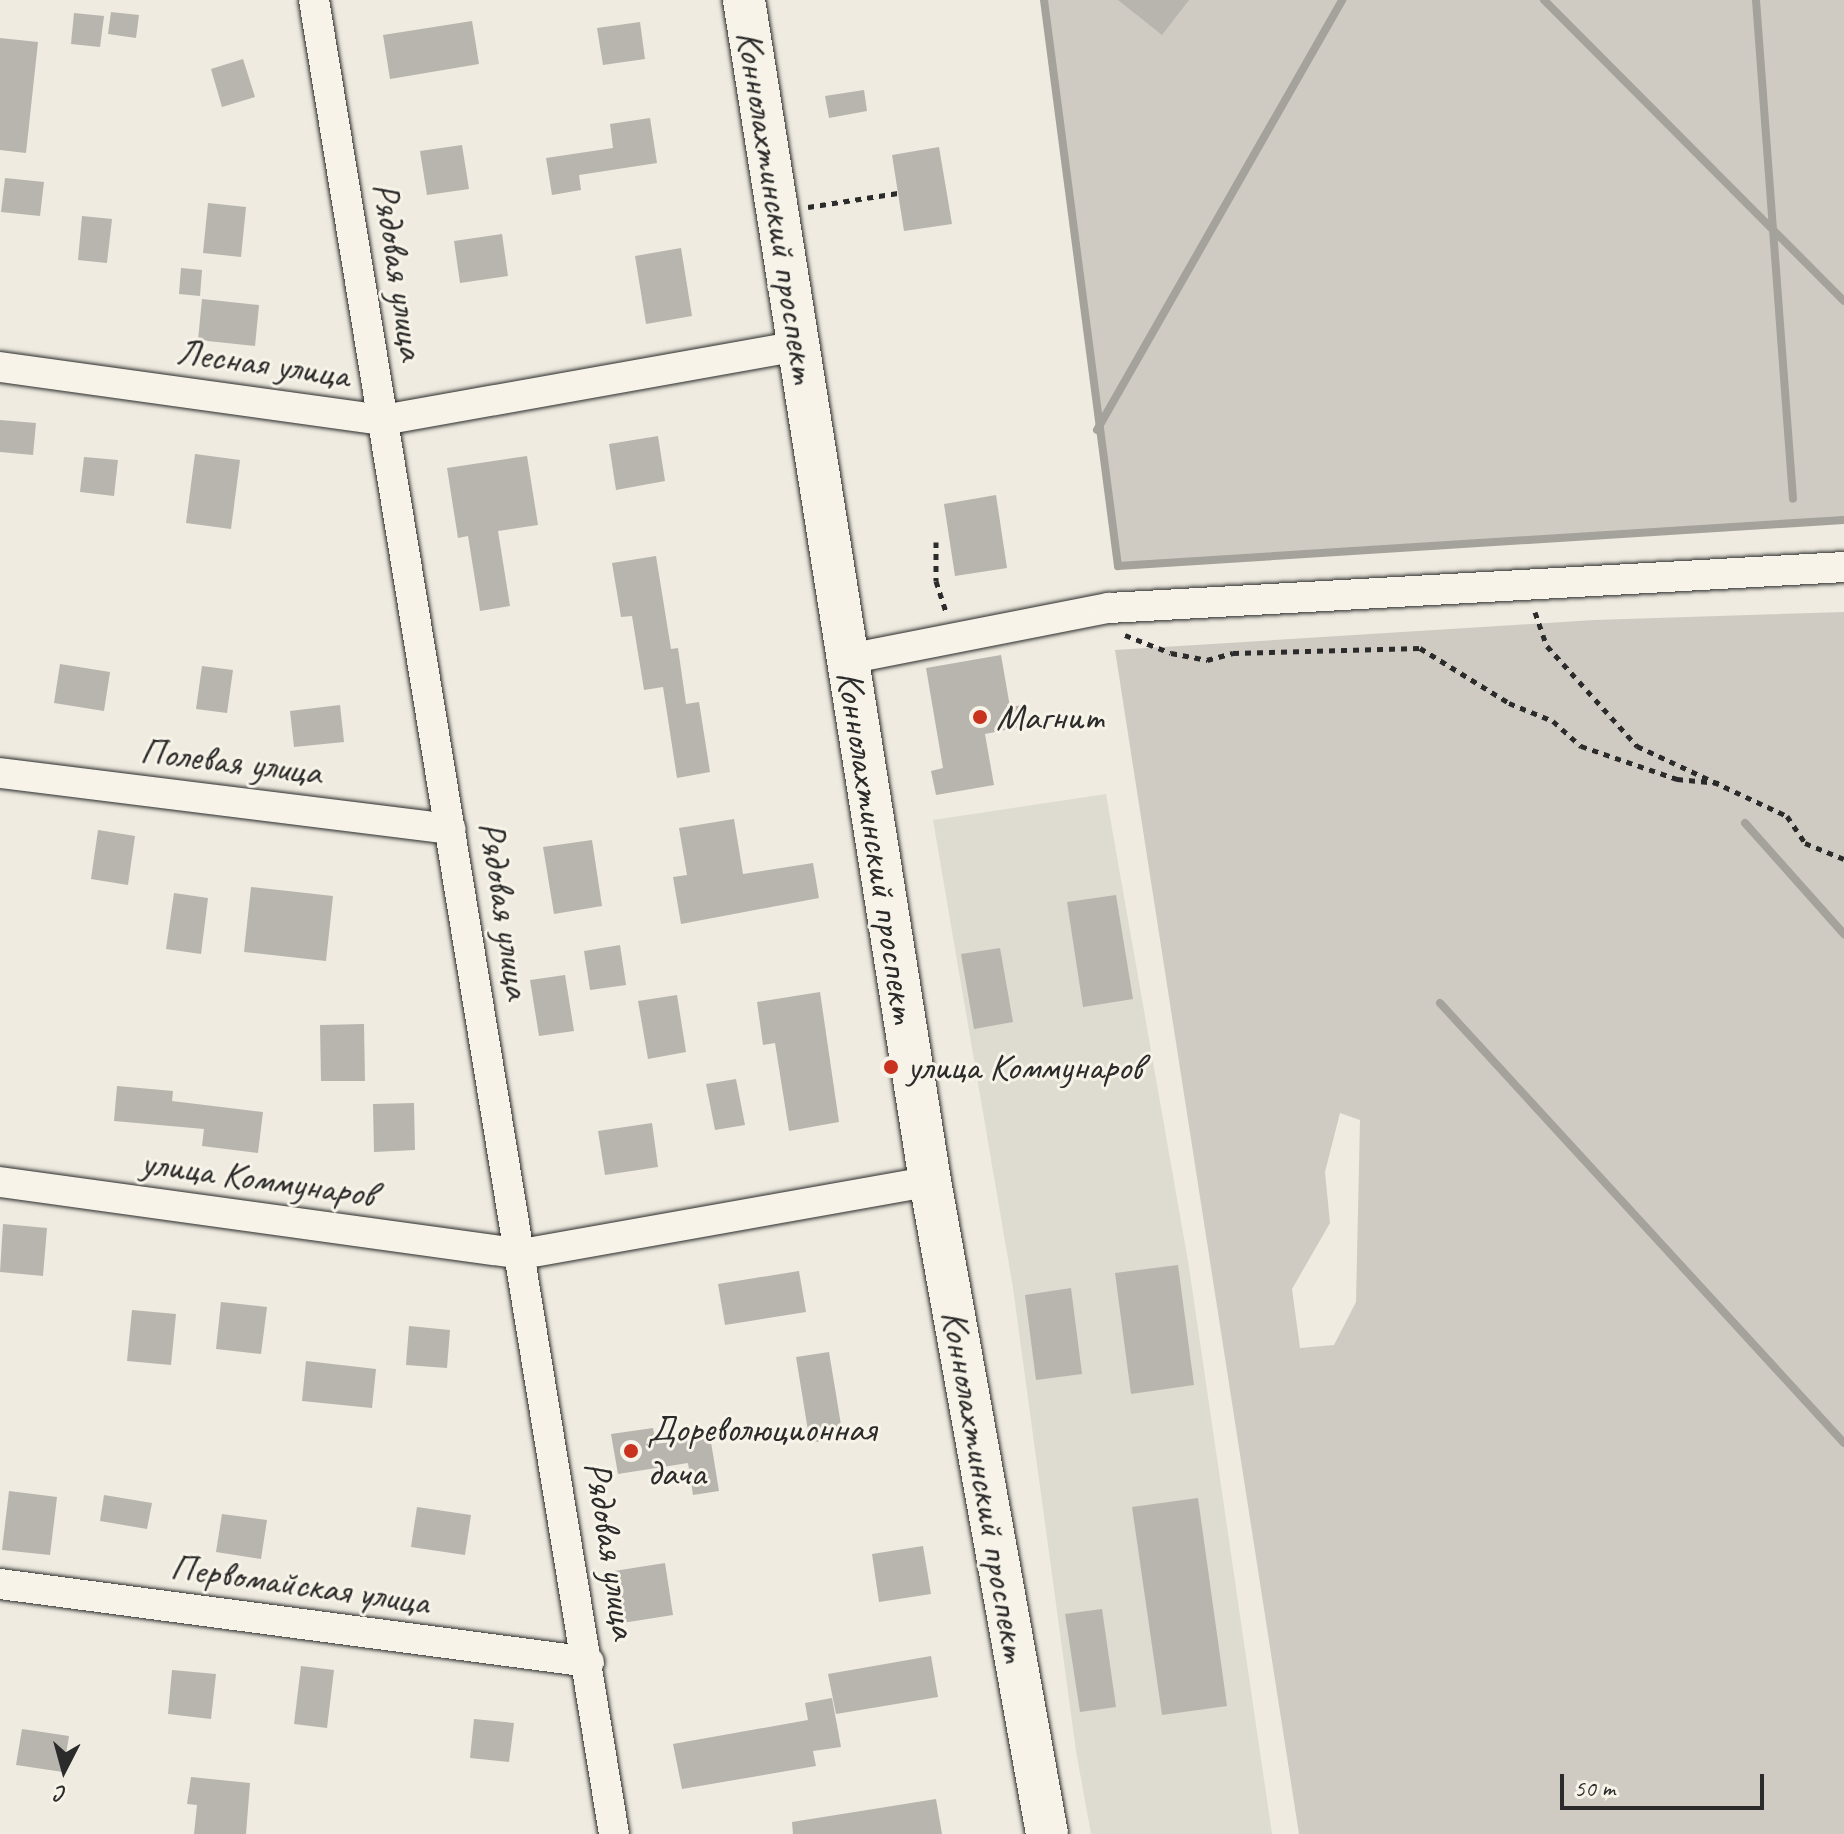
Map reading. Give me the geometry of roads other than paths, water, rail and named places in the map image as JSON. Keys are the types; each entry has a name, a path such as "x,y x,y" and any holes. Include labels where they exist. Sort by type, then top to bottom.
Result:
{"main road":[{"name":"Коннолахтинский проспект","path":"744,0 930,1181 1047,1834"}],"street":[{"name":"Рядовая улица","path":"305,1 383,420 589,1662 614,1834"},
{"name":"Лесная улица","path":"0,367 383,420 798,346"},
{"path":"848,659 1109,608 1531,582 1844,567"},
{"name":"Полевая улица","path":"0,773 451,829"},
{"name":"улица Коммунаров","path":"0,1182 522,1254 930,1181"},
{"name":"Первомайская улица","path":"0,1584 589,1662"}],"waterway":[{"path":"1044,0 1118,566 1844,520"},
{"path":"1097,430 1342,0"},
{"path":"1544,0 1844,301"},
{"path":"1756,0 1793,499"},
{"path":"1745,823 1844,934"},
{"path":"1440,1003 1844,1443"}],"place":[{"name":"Магнит","path":"980,717"},
{"name":"улица Коммунаров","path":"891,1067"},
{"name":"Дореволюционная дача","path":"631,1451"}]}
